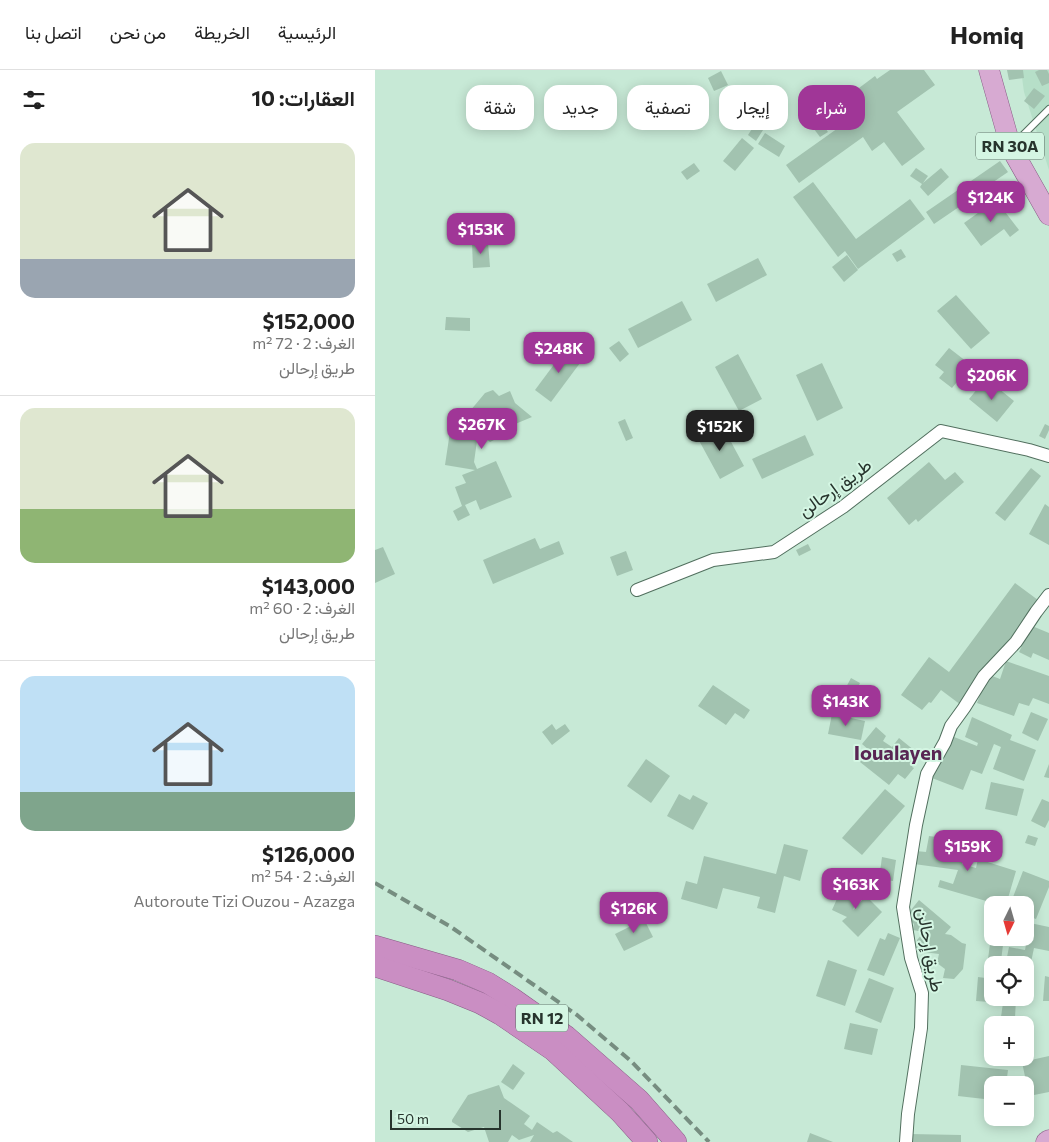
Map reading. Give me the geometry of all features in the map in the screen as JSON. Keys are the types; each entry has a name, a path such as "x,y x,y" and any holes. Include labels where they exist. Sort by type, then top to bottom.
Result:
{"highway":[{"name":"RN 12","path":"375,946 458,970 488,983 512,998 566,1036 603,1068 639,1100 676,1142"},
{"name":"RN 12","path":"375,966 449,990 500,1014 553,1050 620,1112 647,1142"}],"main road":[{"name":"RN 30A","path":"989,70 1011,148 1049,215"}],"street":[{"name":"طريق إرحالن","path":"637,590 713,560 774,552 843,507 941,431 1049,456"},
{"name":"طريق إرحالن","path":"906,1142 908,1114 921,1028 922,993 911,958 903,907 916,825 927,774 945,742 951,726 984,676 1015,642 1049,595"}],"lane":[{"path":"1011,148 1049,109"}],"shaded area":[{"path":"1021,70 1049,70 1049,170 1024,92"}],"building":[{"path":"890,70 924,70 935,85 897,112 925,149 902,166 884,142 872,151 863,137 799,183 786,165 835,130 865,130 865,85 863,85 875,76 877,79"},
{"path":"1007,70 1023,70 1024,78 1009,80"},
{"path":"1047,70 1049,83 1042,86 1035,72"},
{"path":"721,71 728,85 719,85 719,89 714,91 708,78"},
{"path":"1034,88 1045,96 1034,109 1024,101"},
{"path":"751,130 763,130 756,141 748,135"},
{"path":"815,130 827,130 828,132 820,137"},
{"path":"765,133 785,146 779,157 758,144"},
{"path":"742,138 754,148 735,171 723,161"},
{"path":"1000,161 1008,172 986,187 992,196 983,201 978,194 934,224 926,212"},
{"path":"694,163 700,171 687,180 681,172"},
{"path":"916,168 928,176 923,183 941,168 949,177 928,196 920,187 922,184 910,176"},
{"path":"813,182 856,239 910,199 925,219 858,269 845,251 838,257 793,197"},
{"path":"996,200 1019,230 1010,237 1004,229 981,246 964,223"},
{"path":"488,242 490,267 473,268 472,243"},
{"path":"901,249 906,257 897,262 892,254"},
{"path":"847,255 858,270 844,282 832,267"},
{"path":"758,258 767,275 716,302 707,284"},
{"path":"956,295 990,333 971,349 937,311"},
{"path":"682,301 692,320 638,348 628,329"},
{"path":"446,317 470,318 470,331 445,330"},
{"path":"619,341 629,354 620,362 609,348"},
{"path":"567,347 583,359 551,402 535,390"},
{"path":"949,348 971,365 952,388 939,378 944,372 935,365"},
{"path":"738,354 762,399 739,411 715,367"},
{"path":"822,363 843,408 817,421 796,375"},
{"path":"983,382 990,388 993,384 1014,401 997,422 969,399"},
{"path":"493,390 499,396 510,391 515,403 532,417 508,427 498,438 490,442 478,434 474,462 477,469 496,461 512,497 480,510 476,500 465,505 470,515 458,521 453,511 462,506 455,487 466,483 462,475 475,470 445,465 451,425 459,426 485,393"},
{"path":"625,419 633,438 626,441 618,422"},
{"path":"716,424 726,442 730,440 744,466 720,479 696,435"},
{"path":"1045,424 1049,426 1049,430 1045,439 1039,436"},
{"path":"805,435 814,455 762,479 752,459"},
{"path":"929,462 945,480 955,472 964,482 918,522 916,519 909,525 887,498"},
{"path":"1031,468 1041,476 1005,521 995,513"},
{"path":"1045,504 1049,507 1049,545 1029,534"},
{"path":"535,538 540,549 559,541 564,554 493,584 483,560"},
{"path":"808,544 811,550 799,556 796,550"},
{"path":"383,547 395,574 375,583 375,550"},
{"path":"626,551 633,570 617,576 610,557"},
{"path":"1015,583 1038,600 961,705 941,690 931,703 929,702 922,710 901,695 929,657 949,672"},
{"path":"1032,626 1049,633 1049,660 1033,653 1031,658 1019,652"},
{"path":"1006,661 1049,676 1049,704 1033,698 1029,706 1019,703 1014,716 977,703 987,674 1000,679"},
{"path":"851,678 860,683 852,699 843,695 842,697 852,700 849,708 825,699 829,687 843,693"},
{"path":"713,685 750,710 744,719 735,713 726,725 698,706"},
{"path":"857,700 863,703 858,714 852,710"},
{"path":"1031,712 1048,719 1038,741 1022,733"},
{"path":"832,714 865,721 861,740 828,734"},
{"path":"972,717 1012,735 1010,740 1036,750 1024,781 993,769 1001,747 994,744 982,774 971,770 963,790 932,778 949,735 977,746 978,743 965,737"},
{"path":"552,724 556,730 565,724 570,731 552,745 542,732"},
{"path":"876,727 886,736 883,741 892,747 899,738 920,755 912,767 914,768 905,779 898,774 889,785 860,762 869,750 862,744"},
{"path":"646,759 670,776 651,803 627,786"},
{"path":"1049,764 1049,778 1044,777"},
{"path":"991,782 1024,789 1017,816 985,809"},
{"path":"885,789 905,806 862,855 842,838"},
{"path":"679,794 690,800 693,795 708,803 693,830 667,816"},
{"path":"1042,799 1049,802 1049,820 1045,828 1031,821"},
{"path":"1028,835 1038,838 1035,846 1025,843"},
{"path":"929,836 965,841 962,864 976,868 978,859 1016,871 1009,896 984,896 984,900 938,887 940,880 953,884 958,870 914,864 916,851 926,852"},
{"path":"784,844 808,850 800,881 784,876 775,913 757,908 760,897 723,888 717,909 681,899 686,881 697,884 704,856 776,874"},
{"path":"882,857 896,860 893,881 879,879"},
{"path":"1023,871 1049,881 1049,887 1036,919 1034,918 1034,896 1013,896"},
{"path":"844,883 862,891 853,910 866,896 882,912 858,937 842,921 847,917 832,910"},
{"path":"919,900 951,927 945,934 951,935 966,944 963,969 954,979 943,978 945,969 937,963 939,954 916,951 917,940 924,932 913,930 914,924 910,920 911,910"},
{"path":"642,915 653,937 624,951 615,934 633,925 631,920"},
{"path":"1034,924 1049,927 1049,951 1034,948 1032,956 1007,956 1009,947 1025,950 1026,946 1034,946"},
{"path":"888,933 900,938 884,976 867,970 880,938 885,940"},
{"path":"990,946 1003,946 1002,956 988,956"},
{"path":"828,960 857,970 845,1006 816,996"},
{"path":"1045,976 1049,977 1049,1001 1043,1001"},
{"path":"978,977 984,978 984,1002 976,1001"},
{"path":"869,978 894,988 881,1023 855,1012"},
{"path":"1003,1006 1016,1006 1015,1016 1001,1016"},
{"path":"850,1023 878,1029 872,1055 844,1049"},
{"path":"1049,1056 1049,1092 1034,1095 1034,1076 1025,1076 1023,1066 1034,1066 1034,1059"},
{"path":"513,1064 525,1073 513,1090 501,1082"},
{"path":"961,1065 1008,1070 1007,1076 984,1076 984,1099 958,1096"},
{"path":"499,1085 504,1098 530,1116 524,1124 532,1130 537,1122 553,1133 557,1131 573,1142 530,1142 534,1135 519,1140 512,1135 508,1142 489,1142 484,1127 468,1132 452,1122 468,1095"},
{"path":"810,1133 833,1142 807,1142"},
{"path":"910,1134 961,1135 961,1142 910,1142"}],"railway":[{"path":"375,883 451,927 577,1015 631,1061 709,1142"}],"district":[{"name":"Ioualayen","path":"898,753"}]}
